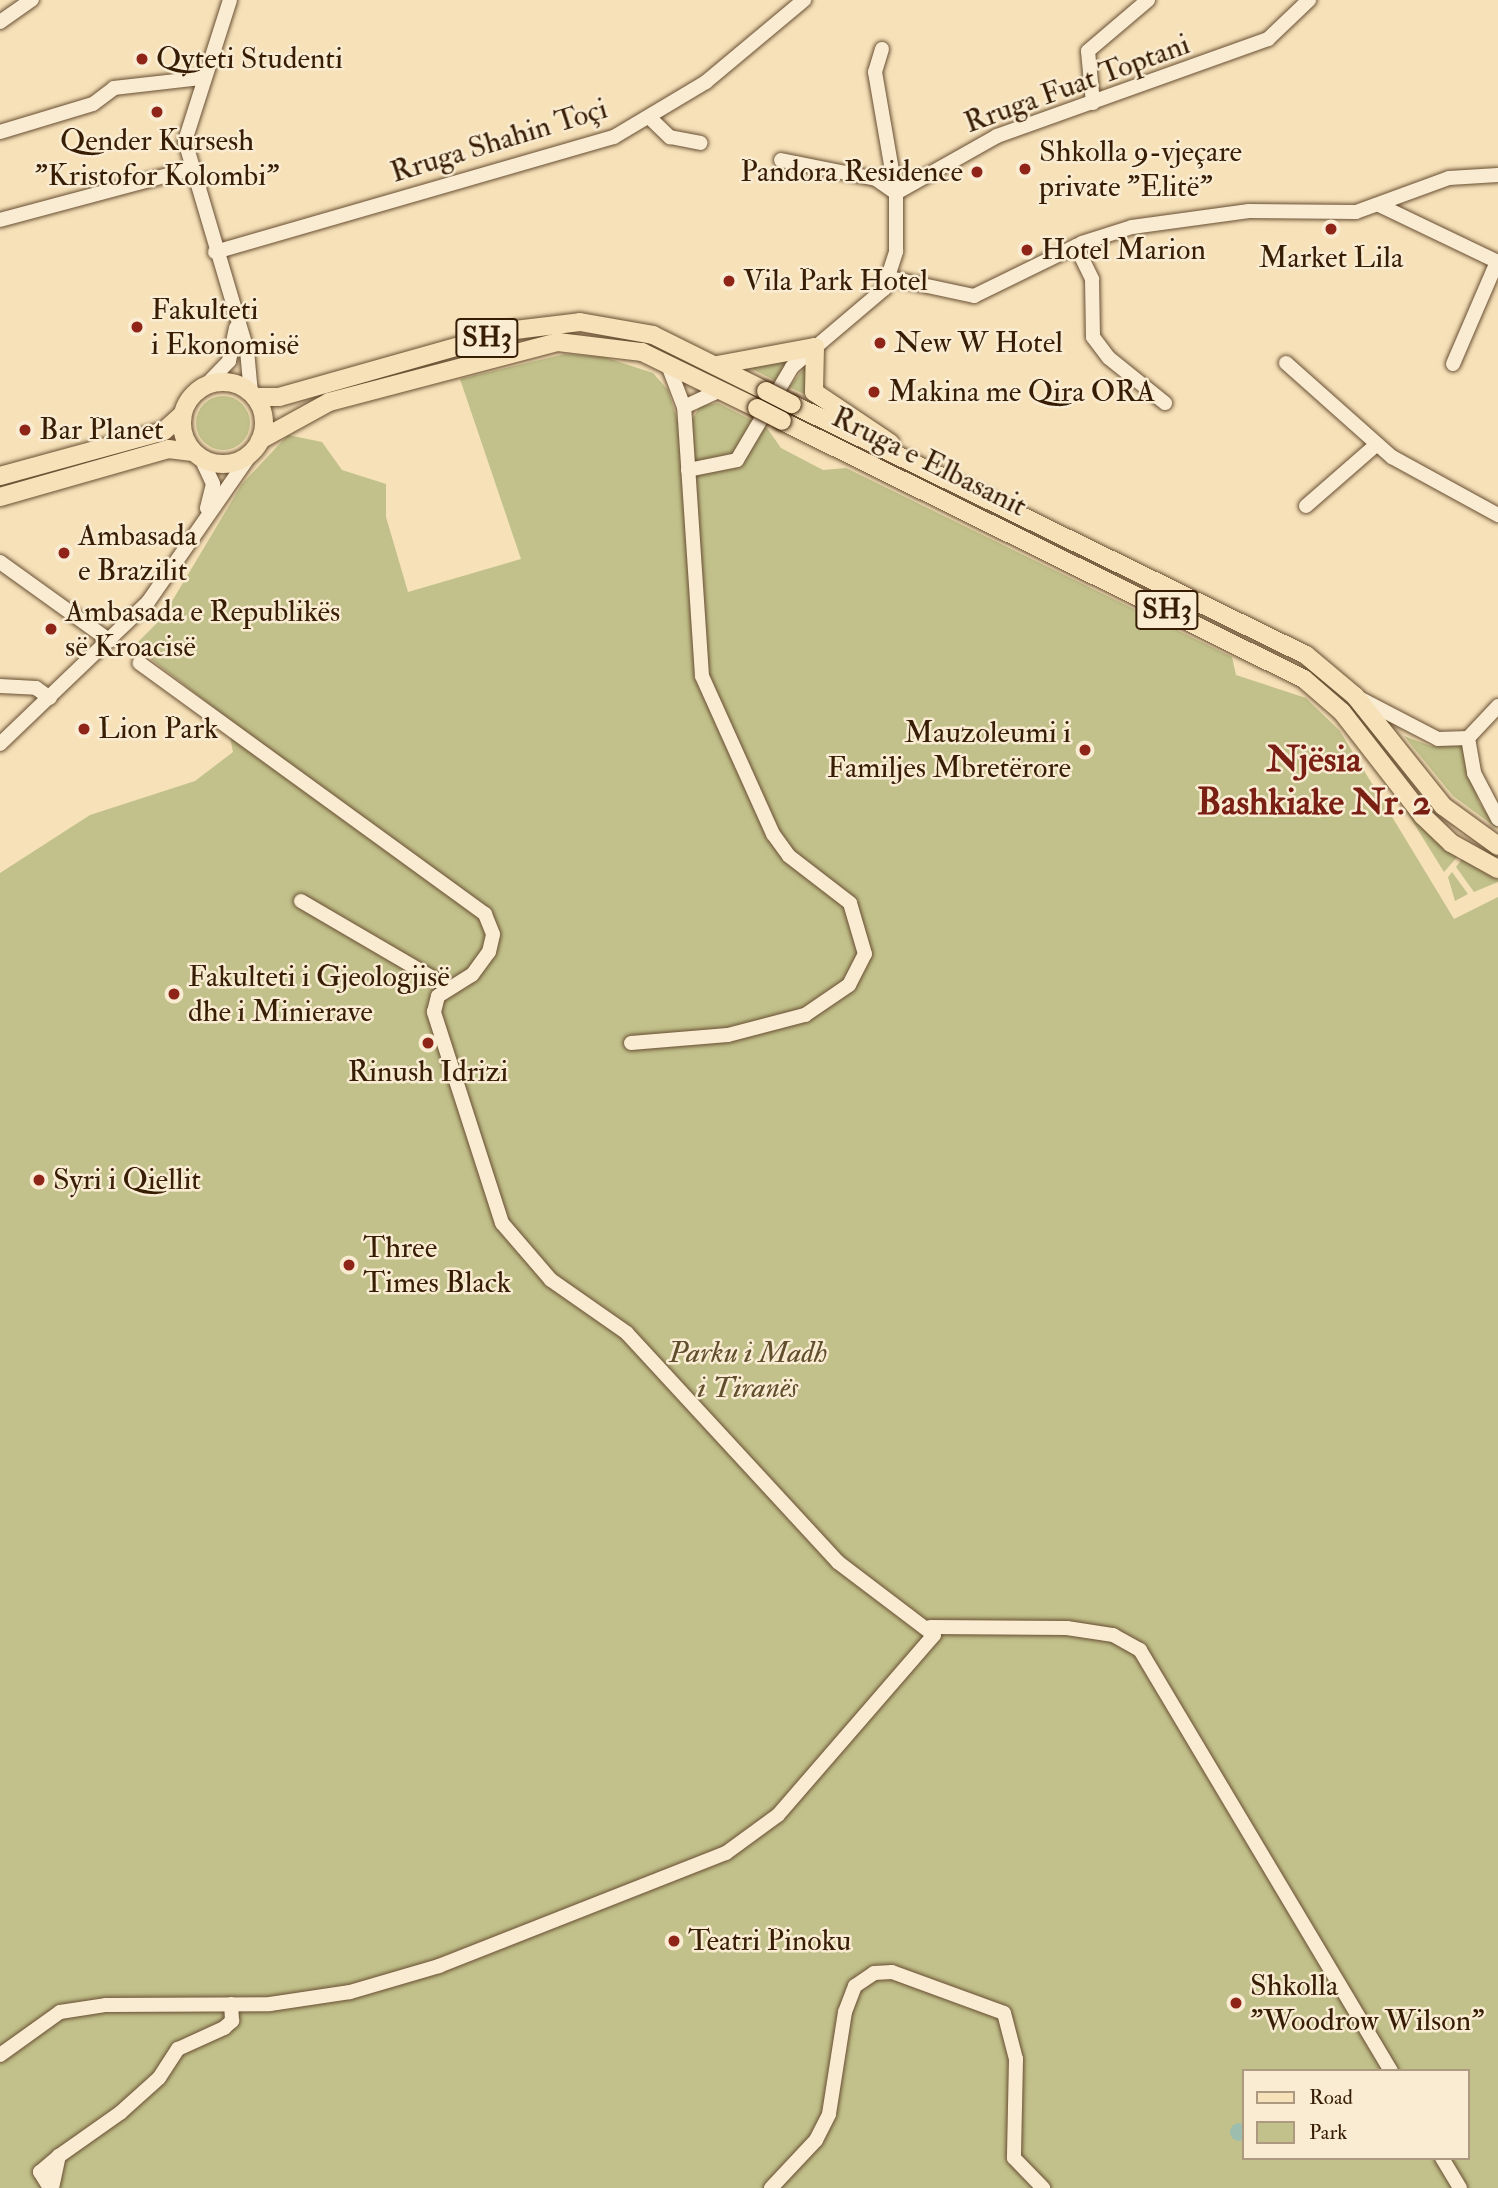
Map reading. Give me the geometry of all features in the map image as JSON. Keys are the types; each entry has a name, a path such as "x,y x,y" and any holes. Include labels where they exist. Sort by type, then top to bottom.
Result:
{"main road":[{"name":"Rruga e Elbasanit","path":"253,395 279,397 563,323 639,330 717,365 1288,645 1354,696 1443,806 1498,846"},
{"name":"Rruga e Elbasanit","path":"257,444 329,402 541,345 609,344 667,363 1304,679 1342,712 1423,816 1451,843 1498,869"},
{"path":"717,365 815,347 814,392 905,458"},
{"name":"SH3","path":"206,385 233,383 253,395"},
{"path":"0,475 164,430 182,415 206,385"},
{"path":"253,395 262,413 257,444"},
{"path":"182,415 197,455"},
{"name":"SH3","path":"0,497 168,449 230,463 257,444"}],"street":[{"path":"0,22 32,0"},
{"path":"230,0 202,78 185,141 190,169 236,328 247,350 253,395"},
{"name":"Rruga Shahin Toçi","path":"215,252 516,169 650,118 706,82 804,0"},
{"path":"1093,103 1088,51 1148,0"},
{"name":"Rruga Fuat Toptani","path":"896,193 997,136 1268,39 1309,0"},
{"path":"688,470 729,466 744,454 792,367 873,301 890,278 896,193 875,72 882,49"},
{"path":"0,132 93,104 114,88 202,78"},
{"path":"650,118 670,137 700,143"},
{"path":"781,160 876,179 896,193"},
{"path":"0,220 190,169"},
{"path":"890,278 974,296 1076,246 1132,227 1210,215 1356,212 1450,178 1498,174"},
{"path":"1379,205 1497,262 1452,364"},
{"path":"1076,246 1093,279 1091,325 1099,348 1165,402"},
{"path":"206,385 229,361 236,328"},
{"path":"631,1043 728,1034 805,1015 849,985 865,954 850,903 789,856 773,834 702,676 684,407 667,363"},
{"path":"1286,363 1377,444 1498,515"},
{"path":"684,407 720,390"},
{"path":"0,744 148,602 205,512 257,444"},
{"path":"1306,506 1377,444"},
{"path":"197,455 213,484 205,512"},
{"path":"0,562 110,641"},
{"path":"139,663 481,909 491,927 491,947 475,972 448,987 436,1001 435,1022 466,1097 478,1163 502,1223 551,1280 634,1340 838,1562 930,1627 1067,1628 1113,1635 1139,1650 1390,2069"},
{"path":"0,686 36,688 50,698"},
{"path":"1354,696 1424,736 1468,738 1498,706"},
{"path":"1468,738 1478,783 1498,819"},
{"path":"301,901 448,987"},
{"path":"0,2055 60,2012 231,2004 350,1992 439,1966 726,1853 778,1815 815,1775 929,1646 930,1627"},
{"path":"771,2188 816,2140 828,2114 845,2012 855,1986 874,1973 891,1972 1004,2012 1016,2059 1014,2158 1043,2188"},
{"path":"51,2188 40,2172 130,2104 178,2049 224,2028 232,2021 231,2004"},
{"path":"1443,2160 1460,2188"}],"green space":[{"path":"799,353 776,381 748,367 769,364"},
{"name":"Parku i Madh i Tiranës","path":"565,354 604,357 653,373 668,390 678,422 691,422 700,406 718,403 767,428 781,448 823,470 846,468 1232,657 1236,675 1306,698 1340,731 1454,919 1498,897 1498,2188 0,2188 0,873 90,815 195,781 233,752 226,717 134,646 162,618 242,484 288,435 322,442 342,470 386,484 386,517 408,592 521,559 460,379"},
{"path":"807,365 805,381 808,396 789,387"},
{"path":"228,396 238,400 246,408 250,423 246,438 238,446 218,450 208,446 200,438 196,418 200,408 208,400"},
{"path":"1404,736 1431,746 1462,746 1479,802 1498,829 1453,796"},
{"path":"1400,801 1458,856 1444,872"},
{"path":"1462,859 1498,878 1498,882 1474,892 1456,867"},
{"path":"1452,872 1468,894 1455,901 1448,877"}],"shaded area":[{"path":"1242,2124 1242,2140 1239,2141 1233,2138 1230,2132 1233,2126"}],"place":[{"name":"Qyteti Studenti","path":"142,59"},
{"name":"Qender Kursesh \"Kristofor Kolombi\"","path":"157,112"},
{"name":"Shkolla 9-vjeçare private \"Elitë\"","path":"1025,169"},
{"name":"Pandora Residence","path":"977,172"},
{"name":"Market Lila","path":"1331,229"},
{"name":"Hotel Marion","path":"1027,250"},
{"name":"Vila Park Hotel","path":"729,281"},
{"name":"Fakulteti i Ekonomisë","path":"137,327"},
{"name":"New W Hotel","path":"880,343"},
{"name":"Makina me Qira ORA","path":"874,392"},
{"name":"Bar Planet","path":"25,430"},
{"name":"Ambasada e Brazilit","path":"64,553"},
{"name":"Ambasada e Republikës së Kroacisë","path":"51,629"},
{"name":"Lion Park","path":"84,729"},
{"name":"Mauzoleumi i Familjes Mbretërore","path":"1085,750"},
{"name":"Fakulteti i Gjeologjisë dhe i Minierave","path":"174,994"},
{"name":"Rinush Idrizi","path":"428,1043"},
{"name":"Syri i Qiellit","path":"39,1180"},
{"name":"Three Times Black","path":"349,1265"},
{"name":"Teatri Pinoku","path":"674,1941"},
{"name":"Shkolla \"Woodrow Wilson\"","path":"1236,2003"}],"district":[{"name":"Njësia Bashkiake Nr. 2","path":"1314,782"}]}
